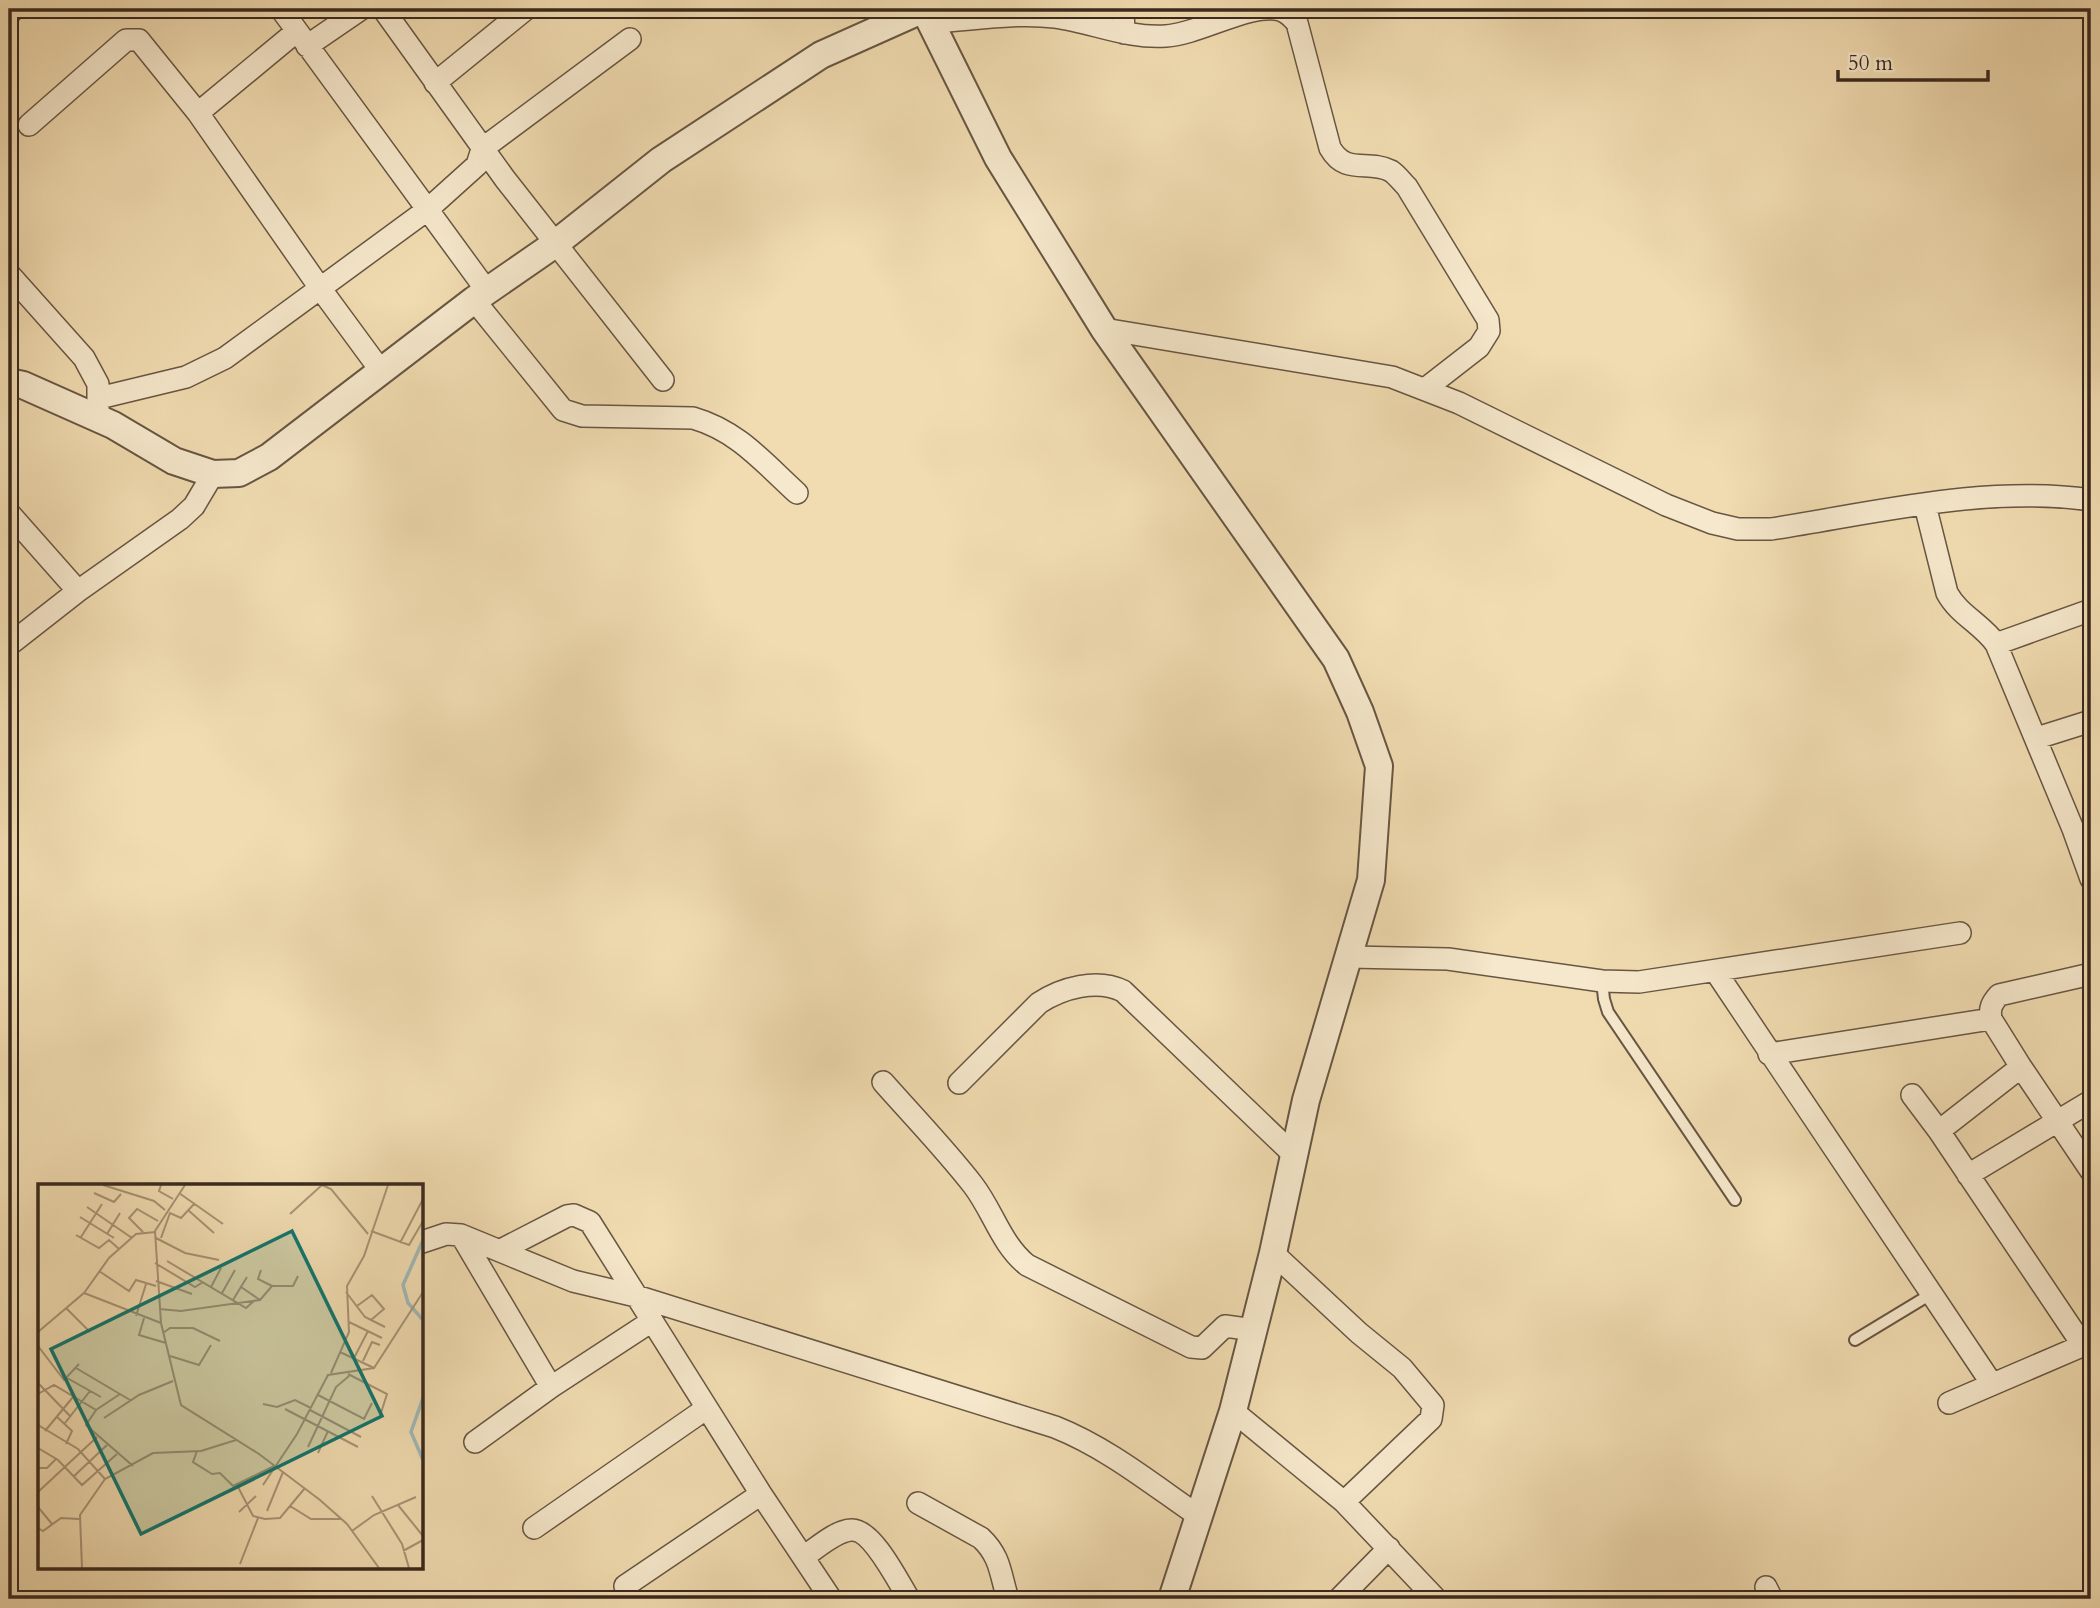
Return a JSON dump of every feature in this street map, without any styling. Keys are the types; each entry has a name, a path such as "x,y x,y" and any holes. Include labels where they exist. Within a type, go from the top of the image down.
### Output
{"street":[{"path":"9,13 14,9"},
{"path":"281,9 427,210 480,295 563,410 582,416 693,418 708,422 735,437 797,493"},
{"path":"198,113 302,39 361,9"},
{"path":"383,9 482,149 663,380"},
{"path":"435,83 526,9"},
{"path":"1123,9 1124,33"},
{"path":"9,382 98,408 174,461 213,474 239,473 269,457 480,295 555,244 660,160 821,55 927,13 1072,20 1151,37 1182,34 1256,9 1277,9 1284,11 1297,23 1330,148 1335,157 1352,165 1389,170 1398,177 1407,187 1488,320 1489,331 1479,347 1425,388"},
{"path":"927,13 998,158 1104,329 1336,659 1360,712 1379,766 1371,880 1306,1100 1273,1253 1233,1411 1171,1599"},
{"path":"29,125 127,40 134,39 144,44 198,113 381,371"},
{"path":"98,408 204,370 225,358 427,210 477,165 482,149 630,39"},
{"path":"9,274 84,358 98,384 98,408"},
{"path":"1104,329 1381,375 1425,388 1666,505 1712,523 1738,528 1771,529 1925,505 2010,497 2091,500"},
{"path":"9,645 180,519 194,506 213,474"},
{"path":"1925,505 1947,593 1953,604 1989,634 1996,644 2037,738 2082,826 2091,879"},
{"path":"9,513 78,592"},
{"path":"1996,644 2091,610"},
{"path":"2037,738 2091,721"},
{"path":"1350,957 1448,959 1602,981 1639,982 1961,933"},
{"path":"1716,972 1992,1384"},
{"path":"2091,974 1999,995 1989,1011 1991,1019 2021,1067 2091,1171"},
{"path":"959,1083 1039,1003 1057,992 1100,984 1111,985 1123,991 1294,1155"},
{"path":"1769,1054 1991,1019"},
{"path":"1939,1131 2021,1067"},
{"path":"883,1082 972,1184 1005,1241 1027,1265 1191,1347 1202,1348 1225,1326 1254,1330"},
{"path":"1912,1095 2087,1343 1949,1403"},
{"path":"1968,1175 2091,1101"},
{"path":"501,1250 567,1216 574,1215 590,1223 761,1494 831,1599"},
{"path":"424,1241 446,1234 461,1235 573,1281 636,1296 1055,1427 1100,1449 1200,1517"},
{"path":"461,1235 551,1387"},
{"path":"1273,1253 1359,1333 1402,1368 1433,1405 1434,1413 1431,1419 1344,1502"},
{"path":"475,1441 652,1321"},
{"path":"534,1528 707,1408"},
{"path":"1233,1411 1344,1502 1436,1599"},
{"path":"625,1586 761,1494"},
{"path":"918,1503 981,1538 989,1546 1000,1566 1008,1599"},
{"path":"803,1557 837,1535 851,1530 862,1533 874,1543 909,1599"},
{"path":"1339,1599 1389,1548"}],"lane":[{"path":"1602,981 1608,1012 1735,1200"},
{"path":"1855,1340 1931,1294"}]}
